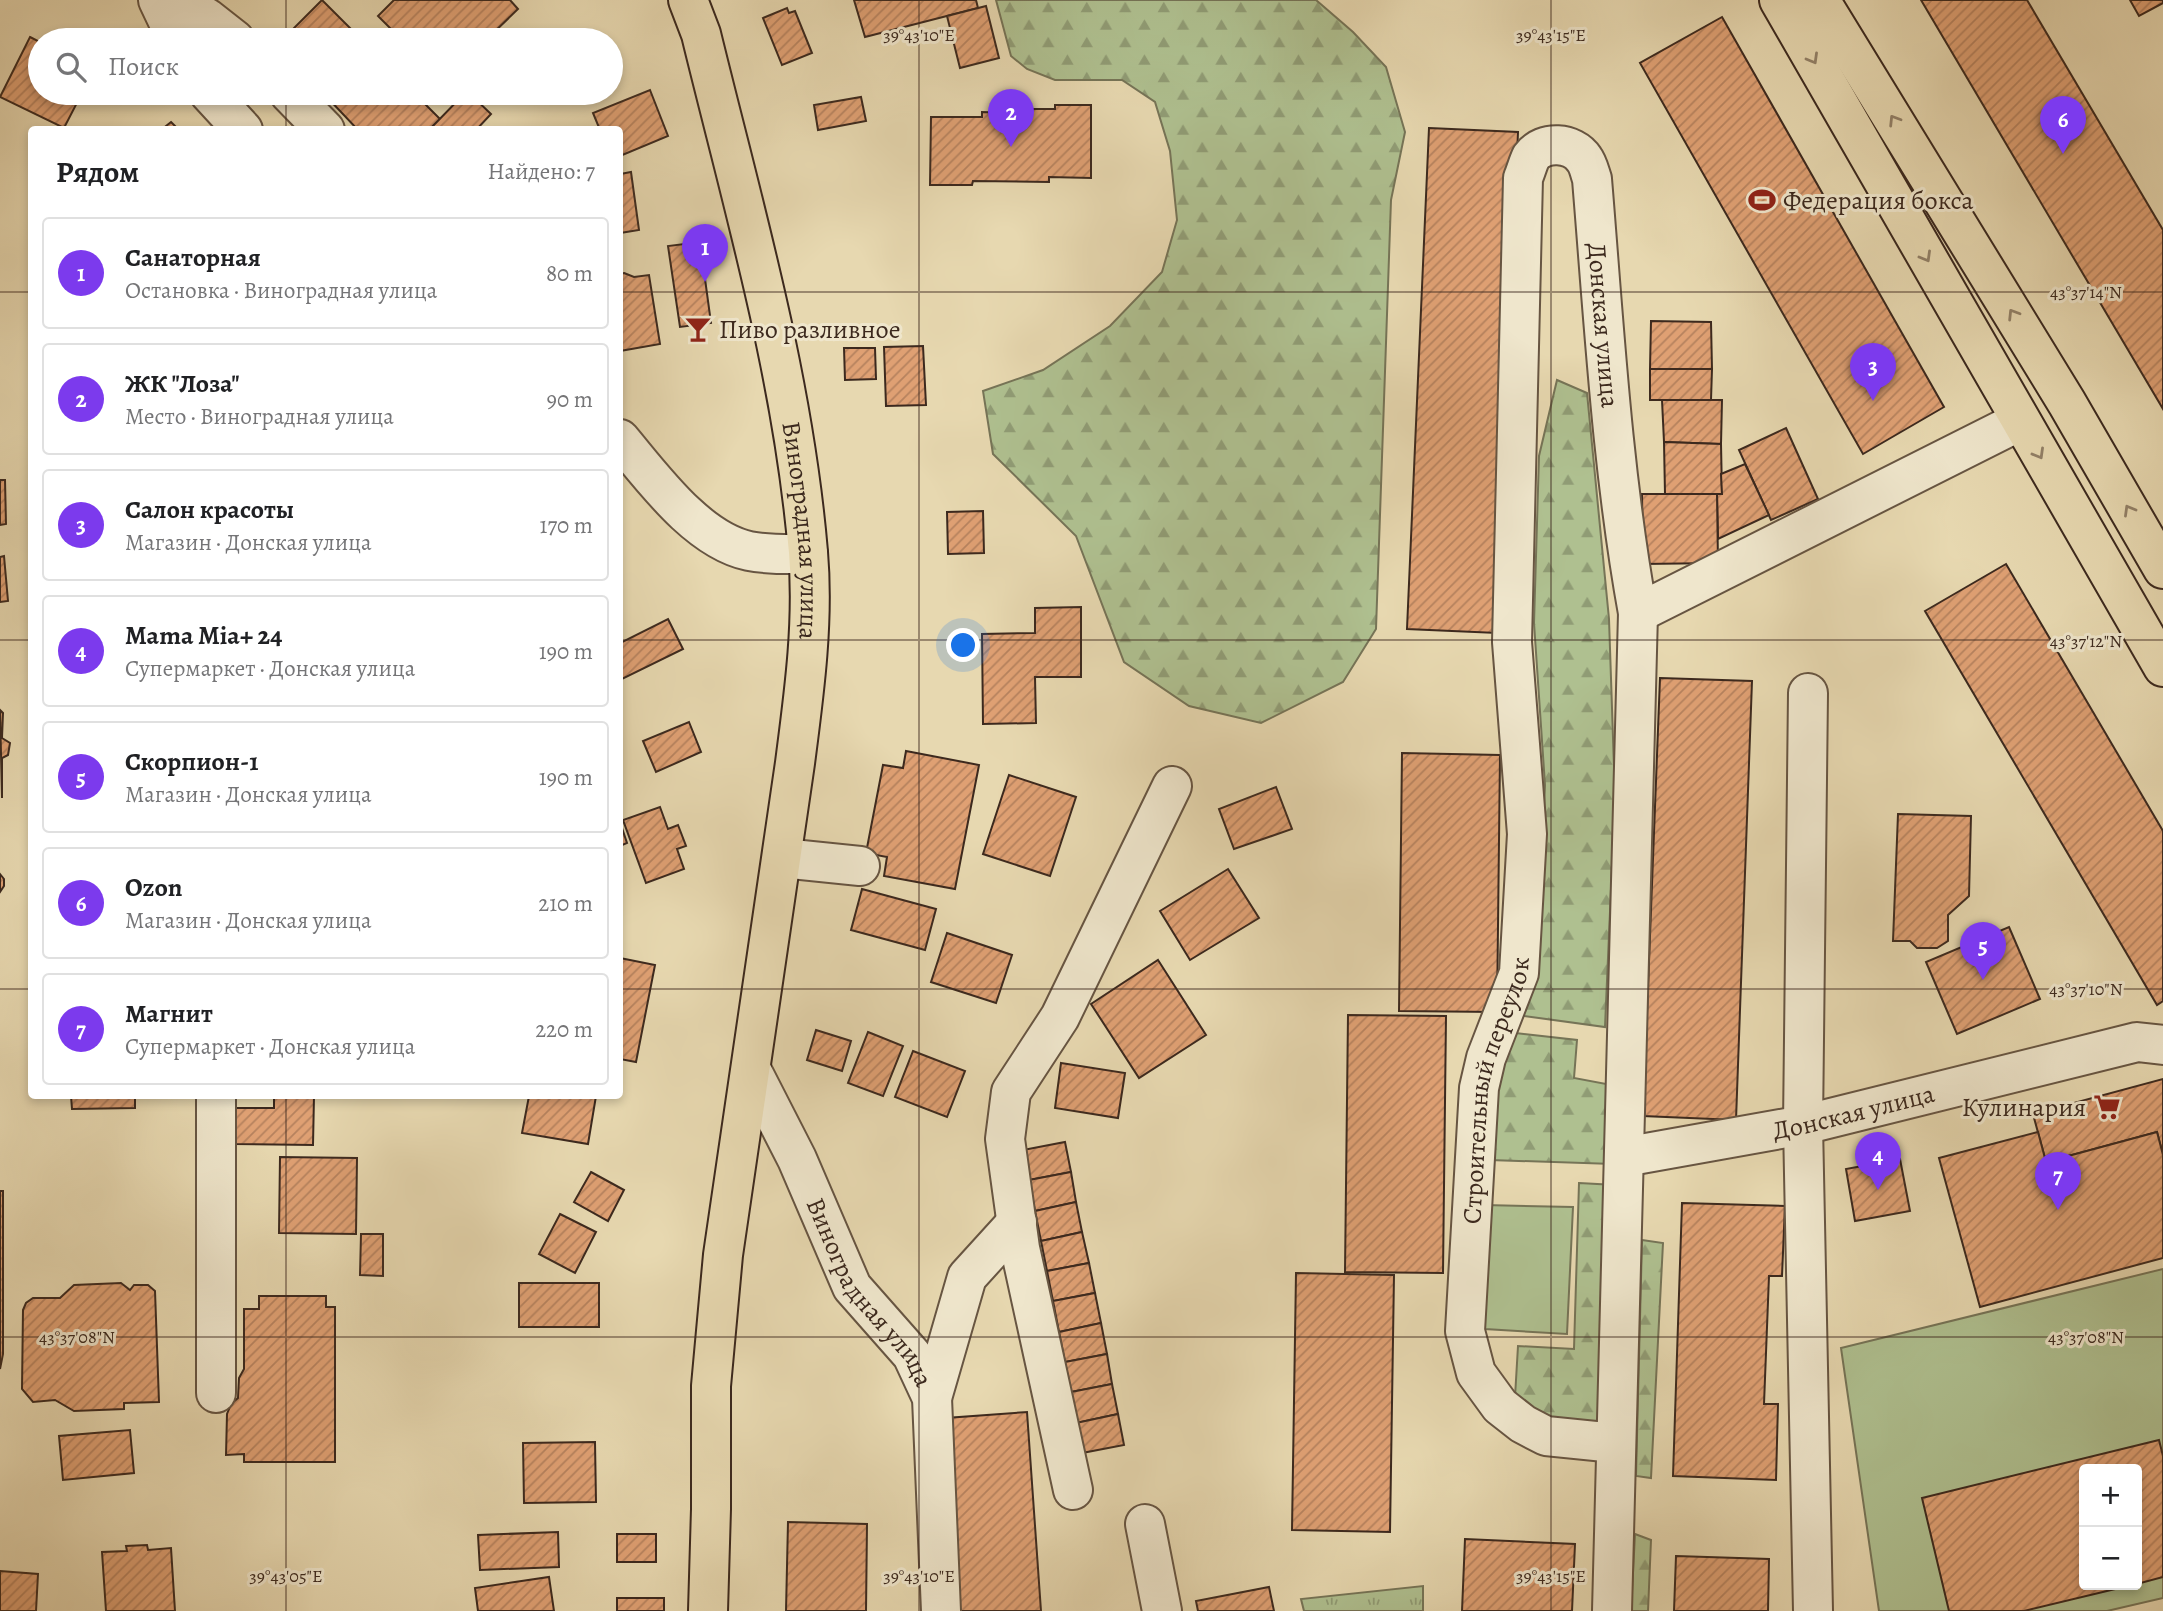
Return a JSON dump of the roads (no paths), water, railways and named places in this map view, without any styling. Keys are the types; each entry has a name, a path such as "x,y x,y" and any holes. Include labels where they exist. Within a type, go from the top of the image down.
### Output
{"main road":[{"name":"Виноградная улица","path":"688,0 701,34 761,267 796,450 808,554 809,607 805,681 782,858 723,1255 712,1386 712,1509 708,1611"},
{"path":"1779,0 2163,667"},
{"path":"1821,0 2067,403 2163,569"}],"street":[{"path":"158,0 171,28"},
{"path":"177,0 220,28"},
{"path":"220,105 239,126"},
{"path":"301,105 321,126"},
{"name":"Донская улица","path":"1512,642 1523,178 1532,156 1542,147 1556,144 1569,148 1584,158 1592,179 1612,420 1630,573 1638,613"},
{"path":"1612,1611 1638,613 2020,421"},
{"path":"623,442 680,509 723,540 746,550 774,555 808,554"},
{"name":"Строительный переулок","path":"1512,642 1527,834 1519,973 1486,1058 1479,1088 1465,1331 1476,1373 1500,1406 1523,1424 1546,1436 1615,1443"},
{"path":"1808,693 1803,1125 1813,1611"},
{"path":"1073,1490 1017,1222 1005,1139 1011,1092 1060,1017 1172,786"},
{"path":"782,858 860,866"},
{"name":"Донская улица","path":"1624,1157 1803,1125 2137,1042 2163,1045"},
{"name":"Виноградная улица","path":"752,1071 797,1159 852,1287 912,1355 932,1398 942,1611"},
{"path":"216,1099 216,1393"},
{"path":"932,1398 967,1277 1017,1222"},
{"path":"1145,1524 1162,1611"}],"place":[{"name":"ЖК \"Лоза\"","path":"1011,147"},
{"name":"Ozon","path":"2063,154"},
{"name":"Федерация бокса","path":"1762,200"},
{"name":"Санаторная","path":"705,282"},
{"name":"Пиво разливное","path":"698,329"},
{"name":"Салон красоты","path":"1873,401"},
{"name":"Скорпион-1","path":"1983,980"},
{"name":"Кулинария","path":"2107,1107"},
{"name":"Mama Mia+ 24","path":"1878,1190"},
{"name":"Магнит","path":"2058,1210"}]}
